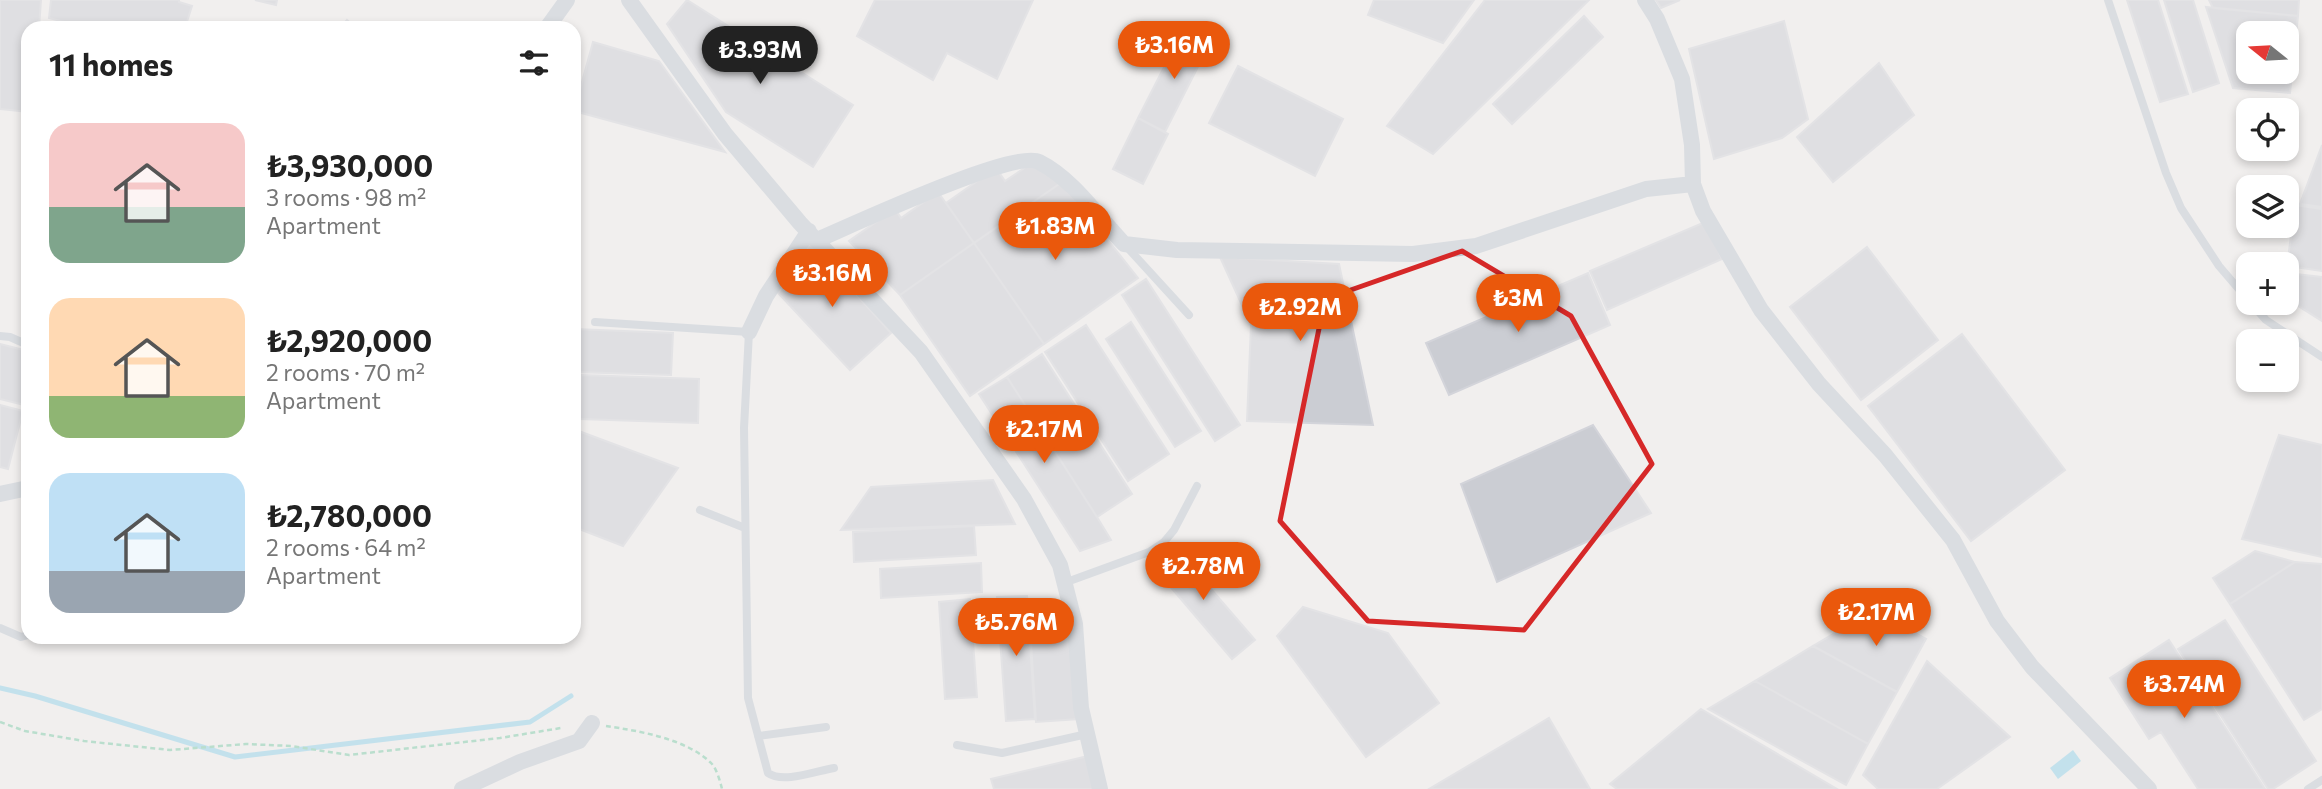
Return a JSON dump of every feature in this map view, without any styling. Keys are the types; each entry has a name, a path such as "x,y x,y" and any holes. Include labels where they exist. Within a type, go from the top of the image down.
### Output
{"street":[{"path":"552,21 567,0"},
{"path":"629,0 725,134 921,352 1024,499 1060,565 1074,625 1081,708 1100,789"},
{"path":"1645,0 1657,19 1682,79 1692,145 1693,184 1703,211 1721,246 1761,310 1819,384 1885,456 1954,540 1997,621 2032,667 2149,789"},
{"path":"749,332 766,296 813,235 1004,164 1025,160 1037,160 1064,180 1124,244 1177,250 1413,254 1476,246 1646,189 1693,184"},
{"path":"0,494 21,490"},
{"path":"462,789 520,762 579,741 592,723"}],"lane":[{"path":"2108,0 2166,173 2181,208 2219,266 2236,286"},
{"path":"1124,244 1189,315"},
{"path":"2262,315 2322,356"},
{"path":"595,322 749,332 744,428 748,698 768,773 774,778 834,768"},
{"path":"0,336 21,343"},
{"path":"1064,583 1149,552 1164,542 1174,530 1197,486"},
{"path":"701,510 746,528"},
{"path":"0,628 21,637"},
{"path":"758,736 826,727"},
{"path":"957,745 1002,753 1087,734"},
{"path":"2308,789 2322,780"}],"path":[{"path":"0,722 25,731 48,735 170,750 246,744 291,746 349,755 566,728"},
{"path":"592,723 636,730 692,748 714,766 722,789"}],"highlighted area":[{"path":"1462,251 1571,316 1652,464 1524,630 1368,621 1280,521 1325,299"}],"water":[{"path":"2073,750 2081,761 2058,779 2050,768"}],"building":[{"path":"0,0 41,0 40,21 21,21 21,111 0,109"},
{"path":"51,0 179,0 192,6 187,21 60,21 49,18"},
{"path":"255,0 277,0 276,5"},
{"path":"687,0 853,105 813,167 726,112 667,24"},
{"path":"875,0 1033,0 997,79 947,53 933,80 857,36"},
{"path":"1374,0 1474,0 1443,43 1368,15"},
{"path":"1485,0 1589,0 1433,154 1387,126"},
{"path":"1656,0 1680,0 1661,8"},
{"path":"2127,0 2158,0 2188,94 2160,102"},
{"path":"2164,0 2193,0 2219,83 2193,92"},
{"path":"2209,0 2299,0 2298,16 2213,8"},
{"path":"2206,7 2298,16 2297,21 2236,21 2236,84 2291,84 2290,93 2233,88"},
{"path":"1584,16 1603,37 1512,124 1493,104"},
{"path":"1784,21 1808,119 1782,138 1714,159 1689,49"},
{"path":"1183,30 1210,43 1165,132 1138,118"},
{"path":"593,42 659,61 725,152 581,113 581,86"},
{"path":"1879,63 1914,115 1833,182 1797,137"},
{"path":"1238,66 1343,119 1315,176 1209,123"},
{"path":"1138,118 1168,134 1143,184 1113,169"},
{"path":"2322,145 2322,207 2300,204"},
{"path":"1032,163 1062,182 974,243 946,203 996,168 1005,181"},
{"path":"1062,182 1138,278 1044,344 974,243"},
{"path":"938,192 974,243 900,295 849,241 895,209 901,218"},
{"path":"2299,206 2322,209 2322,271 2299,268 2299,252 2289,252 2291,238 2299,238"},
{"path":"1705,222 1722,259 1607,310 1590,271"},
{"path":"810,243 891,333 850,370 778,293"},
{"path":"974,243 1044,344 970,396 900,295"},
{"path":"1867,247 1938,340 1861,400 1790,307"},
{"path":"1220,257 1339,264 1373,425 1247,421 1251,325"},
{"path":"1588,273 1610,325 1449,395 1426,343"},
{"path":"2299,274 2322,277 2322,321 2299,307"},
{"path":"1146,279 1240,425 1215,441 1122,295"},
{"path":"1131,322 1201,431 1175,447 1106,339"},
{"path":"1086,325 1169,454 1128,481 1045,352"},
{"path":"581,329 673,333 671,375 581,372"},
{"path":"1962,334 2065,470 1971,541 1868,406"},
{"path":"0,344 21,349 21,404 0,399"},
{"path":"1042,354 1132,494 1097,517 1007,377"},
{"path":"581,375 699,379 698,423 581,419"},
{"path":"1007,377 1111,540 1080,551 979,394"},
{"path":"0,405 21,410 21,419 8,469 0,467"},
{"path":"1593,425 1651,513 1497,582 1461,484"},
{"path":"581,432 678,468 623,546 581,530"},
{"path":"2279,435 2322,445 2322,557 2242,539"},
{"path":"993,480 1015,524 841,530 871,487"},
{"path":"974,526 976,555 854,562 853,532"},
{"path":"1173,545 1255,640 1232,659 1151,564"},
{"path":"2255,551 2295,562 2230,604 2213,578"},
{"path":"2295,562 2322,564 2322,709 2304,720 2230,604"},
{"path":"981,563 982,592 881,598 880,569"},
{"path":"1027,596 1035,719 1006,721 997,597"},
{"path":"970,599 977,697 945,699 939,602"},
{"path":"1303,607 1388,633 1439,703 1366,757 1277,636"},
{"path":"1874,610 1926,639 1897,692 1813,646"},
{"path":"2225,620 2316,761 2273,789 2268,789 2178,649"},
{"path":"1073,624 1079,719 1036,722 1030,627"},
{"path":"2169,640 2265,789 2198,789 2161,732 2149,739 2110,678"},
{"path":"1813,646 1897,692 1868,744 1755,681"},
{"path":"1927,661 2010,737 1937,789 1878,789 1863,775"},
{"path":"1755,681 1868,744 1846,785 1708,709"},
{"path":"1701,709 1837,789 1617,789 1610,784"},
{"path":"1549,718 1590,789 1429,789"},
{"path":"1088,756 1095,789 994,789 991,779"}],"waterway":[{"path":"0,688 35,696 235,757 530,722 571,696"}]}
